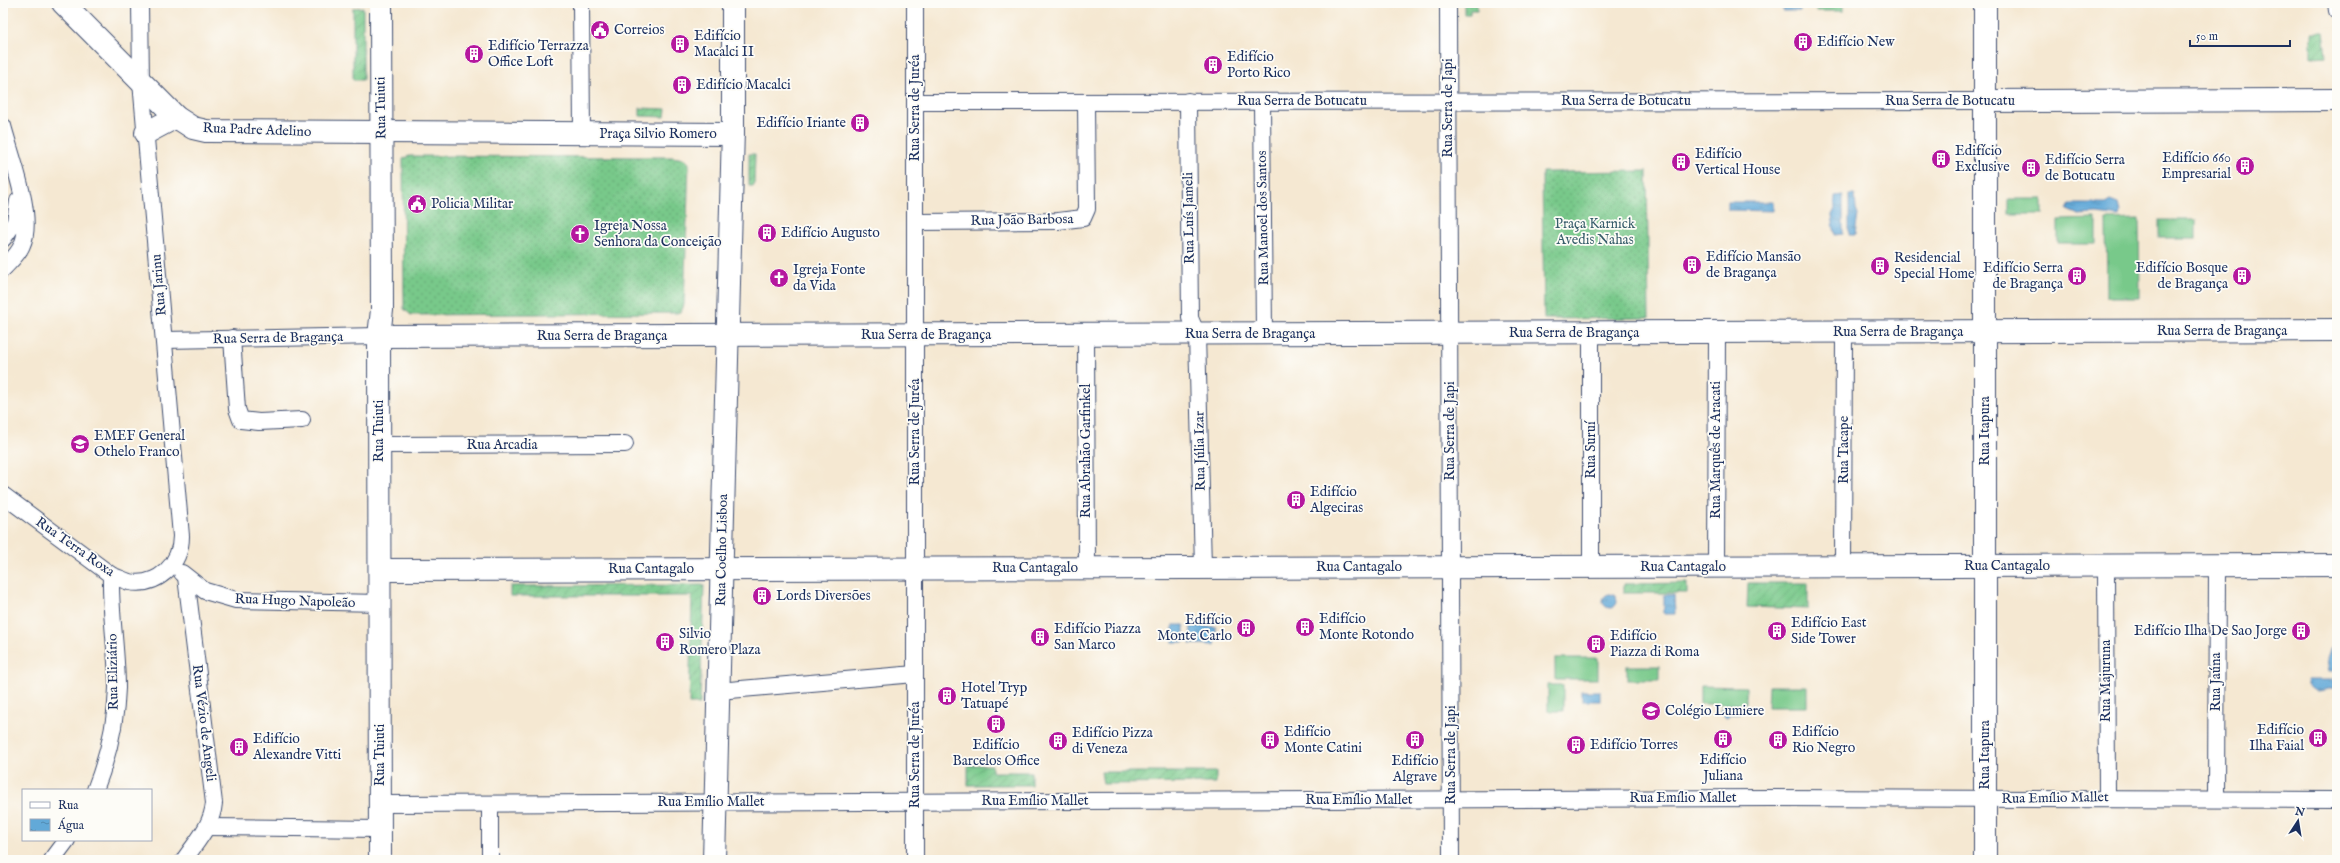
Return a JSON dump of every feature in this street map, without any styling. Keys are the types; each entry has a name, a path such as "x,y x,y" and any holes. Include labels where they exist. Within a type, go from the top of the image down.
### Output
{"street":[{"name":"Rua Padre Adelino","path":"63,3 176,117 193,128 206,130 382,132"},
{"name":"Rua Jarinu","path":"140,3 141,82 180,536 179,550 173,566"},
{"name":"Rua Tuiuti","path":"380,3 382,132 382,310 379,336 380,860"},
{"path":"581,3 582,134"},
{"path":"732,134 733,3"},
{"name":"Rua Serra de Juréa","path":"915,3 915,860"},
{"name":"Rua Serra de Japi","path":"1448,3 1451,860"},
{"name":"Rua Itapura","path":"1985,3 1985,860"},
{"path":"2336,3 2337,11"},
{"name":"Rua Serra de Botucatu","path":"915,102 2337,100"},
{"name":"Rua Luís Jameli","path":"1188,101 1190,318 1197,334"},
{"name":"Rua João Barbosa","path":"915,222 1058,221 1083,218 1087,209 1086,102"},
{"name":"Rua Manoel dos Santos","path":"1262,102 1264,334"},
{"path":"146,134 176,117"},
{"path":"3,126 26,218 25,236 18,253 3,269"},
{"name":"Praça Silvio Romero","path":"382,132 732,134 727,336"},
{"path":"3,239 15,222 18,183"},
{"name":"Rua Serra de Bragança","path":"164,340 379,336 915,336 2337,330"},
{"name":"Rua Suruí","path":"1591,333 1591,566"},
{"name":"Rua Marquês de Aracati","path":"1716,567 1717,333"},
{"name":"Rua Tacape","path":"1843,566 1844,333"},
{"name":"Rua Júlia Izar","path":"1197,334 1203,567"},
{"name":"Rua Abrahão Garfinkel","path":"1086,335 1087,568"},
{"name":"Rua Coelho Lisboa","path":"714,860 727,336"},
{"path":"232,338 237,409 241,420 259,422 302,420"},
{"name":"Rua Arcadia","path":"380,445 626,444"},
{"name":"Rua Terra Roxa","path":"3,495 111,575 129,582 140,582 160,576 173,566"},
{"name":"Rua Majuruna","path":"2106,565 2107,797"},
{"name":"Rua Jaúna","path":"2216,799 2217,565"},
{"name":"Rua Cantagalo","path":"380,570 1450,566 1716,567 2337,565"},
{"name":"Rua Hugo Napoleão","path":"173,566 186,577 212,594 236,600 380,603"},
{"name":"Rua Eliziário","path":"95,789 110,745 115,715 117,687 111,604 111,575"},
{"name":"Rua Vézio de Angeli","path":"184,860 207,827 212,815 214,803 186,577"},
{"path":"718,691 914,674"},
{"name":"Rua Emílio Mallet","path":"381,804 1451,799 1985,799 2107,797 2337,800"},
{"path":"490,804 490,860"},
{"path":"207,827 380,829"},
{"path":"52,860 66,841"}],"green space":[{"path":"1464,3 1477,3 1477,10 1470,10 1470,14 1464,14"},
{"path":"1816,3 1843,3 1843,11 1816,11"},
{"path":"363,7 363,80 353,80 353,8"},
{"path":"2312,32 2323,32 2326,56 2312,57"},
{"path":"640,108 666,109 665,117 640,116"},
{"path":"749,154 755,154 754,186 749,186"},
{"path":"409,156 672,157 685,159 689,163 684,305 681,312 411,315 404,309 403,159"},
{"name":"Praça Karnick Avedis Nahas","path":"1647,171 1649,318 1544,319 1542,172"},
{"path":"2009,199 2043,199 2043,214 2009,214"},
{"path":"2096,219 2096,244 2058,244 2058,220"},
{"path":"2139,219 2140,297 2107,297 2106,220"},
{"path":"2159,220 2196,220 2196,238 2159,238"},
{"path":"1687,583 1687,593 1624,593 1624,584"},
{"path":"1748,583 1808,583 1808,609 1747,607"},
{"path":"704,585 700,704 689,704 692,596 510,596 510,586"},
{"path":"1555,658 1598,658 1598,679 1555,679"},
{"path":"1627,666 1659,666 1659,680 1627,680"},
{"path":"1548,685 1563,685 1563,711 1548,711"},
{"path":"1700,686 1746,687 1746,704 1700,704"},
{"path":"1769,686 1807,686 1807,707 1768,707"},
{"path":"968,765 992,765 992,772 1031,772 1031,785 968,785"},
{"path":"1101,772 1216,772 1216,783 1103,784"}],"water":[{"path":"1782,3 1800,3 1800,11 1783,11"},
{"path":"1843,195 1843,234 1835,235 1832,215 1835,209 1835,196"},
{"path":"1849,195 1855,195 1856,210 1858,215 1855,235 1849,235"},
{"path":"2110,201 2118,204 2120,212 2119,217 2098,214 2079,215 2067,210 2070,204 2105,204"},
{"path":"1728,202 1773,202 1773,211 1728,210"},
{"path":"1607,594 1613,594 1617,598 1617,604 1613,608 1607,608 1603,604 1603,598"},
{"path":"1664,595 1674,595 1675,614 1664,614"},
{"path":"1173,625 1184,625 1184,642 1173,642"},
{"path":"1191,626 1216,627 1215,645 1190,644"},
{"path":"2337,646 2336,671 2329,671 2327,659 2331,647"},
{"path":"2307,680 2336,680 2336,688 2318,691 2311,689"},
{"path":"1582,691 1600,691 1600,701 1582,701"},
{"path":"1736,705 1736,707 1741,707 1740,714 1731,714 1726,718 1719,711 1725,706"}],"place":[{"name":"Correios","path":"600,30"},
{"name":"Edifício New","path":"1803,42"},
{"name":"Edifício Macalci II","path":"680,44"},
{"name":"Edifício Terrazza Office Loft","path":"474,54"},
{"name":"Edifício Porto Rico","path":"1213,65"},
{"name":"Edifício Macalci","path":"682,85"},
{"name":"Edifício Iriante","path":"860,123"},
{"name":"Edifício Exclusive","path":"1941,159"},
{"name":"Edifício Vertical House","path":"1681,162"},
{"name":"Edifício 660 Empresarial","path":"2245,166"},
{"name":"Edifício Serra de Botucatu","path":"2031,168"},
{"name":"Policia Militar","path":"417,204"},
{"name":"Edifício Augusto","path":"767,233"},
{"name":"Igreja Nossa Senhora da Conceição","path":"580,234"},
{"name":"Edifício Mansão de Bragança","path":"1692,265"},
{"name":"Residencial Special Home","path":"1880,266"},
{"name":"Edifício Serra de Bragança","path":"2077,276"},
{"name":"Edifício Bosque de Bragança","path":"2242,276"},
{"name":"Igreja Fonte da Vida","path":"779,278"},
{"name":"EMEF General Othelo Franco","path":"80,444"},
{"name":"Edifício Algeciras","path":"1296,500"},
{"name":"Lords Diversões","path":"762,596"},
{"name":"Edifício Monte Rotondo","path":"1305,627"},
{"name":"Edifício Monte Carlo","path":"1246,628"},
{"name":"Edifício East Side Tower","path":"1777,631"},
{"name":"Edifício Ilha De Sao Jorge","path":"2301,631"},
{"name":"Edifício Piazza San Marco","path":"1040,637"},
{"name":"Silvio Romero Plaza","path":"665,642"},
{"name":"Edifício Piazza di Roma","path":"1596,644"},
{"name":"Hotel Tryp Tatuapé","path":"947,696"},
{"name":"Colégio Lumiere","path":"1651,711"},
{"name":"Edifício Barcelos Office","path":"996,724"},
{"name":"Edifício Ilha Faial","path":"2318,738"},
{"name":"Edifício Juliana","path":"1723,739"},
{"name":"Edifício Monte Catini","path":"1270,740"},
{"name":"Edifício Algrave","path":"1415,740"},
{"name":"Edifício Rio Negro","path":"1778,740"},
{"name":"Edifício Pizza di Veneza","path":"1058,741"},
{"name":"Edifício Torres","path":"1576,745"},
{"name":"Edifício Alexandre Vitti","path":"239,747"}]}
